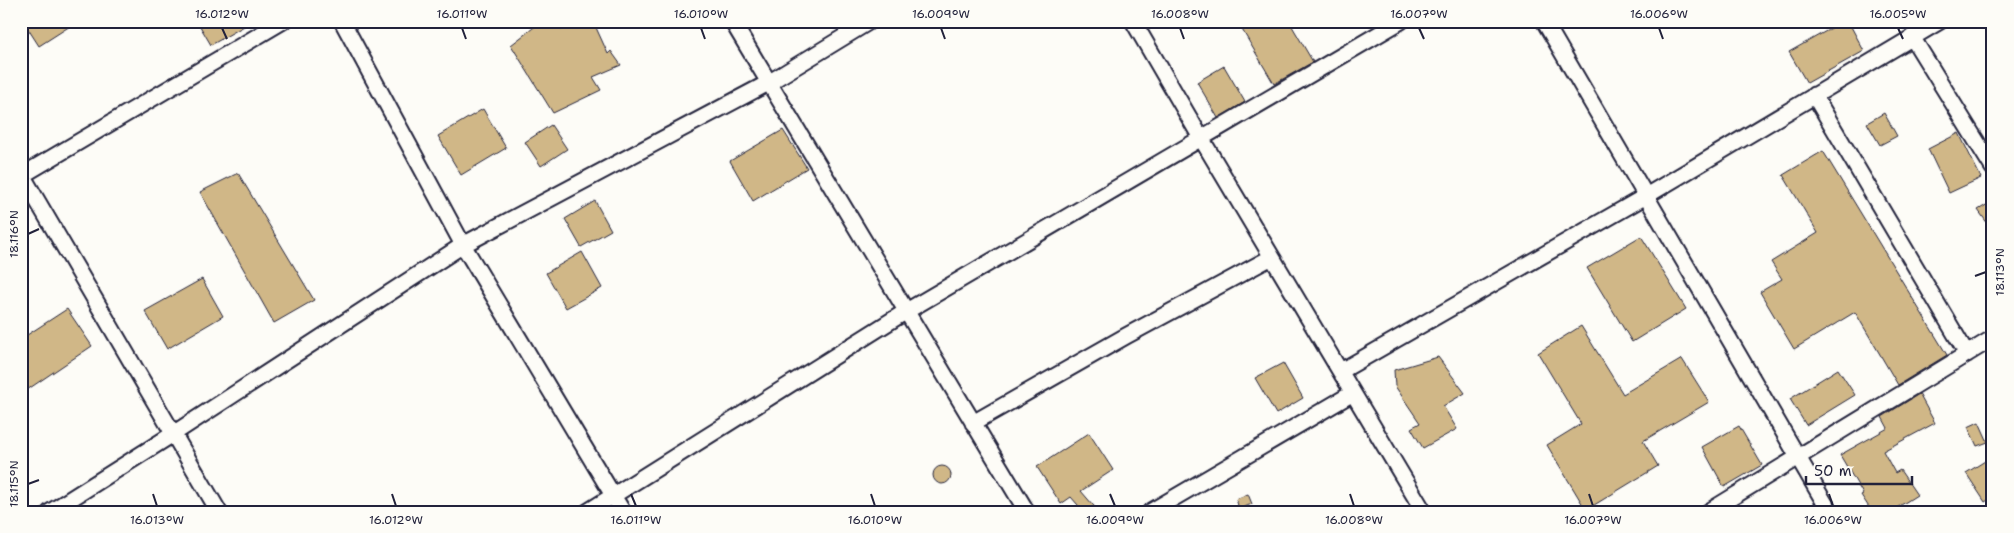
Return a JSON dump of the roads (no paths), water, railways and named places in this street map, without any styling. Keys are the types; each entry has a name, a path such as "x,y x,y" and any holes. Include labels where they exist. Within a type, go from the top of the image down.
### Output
{"street":[{"path":"219,512 22,174 283,21"},
{"path":"342,21 463,245 623,512"},
{"path":"732,21 905,312 1027,512"},
{"path":"50,512 463,245 770,82 870,21"},
{"path":"1133,21 1424,512"},
{"path":"587,512 905,312 1401,21"},
{"path":"1544,21 1830,512"},
{"path":"1341,371 1646,196 1814,94 1912,38 1931,23"},
{"path":"1912,38 1993,168"},
{"path":"1814,94 1967,354"},
{"path":"973,423 1126,336 1272,257"},
{"path":"1708,512 1993,338"},
{"path":"1150,512 1353,393"}]}
